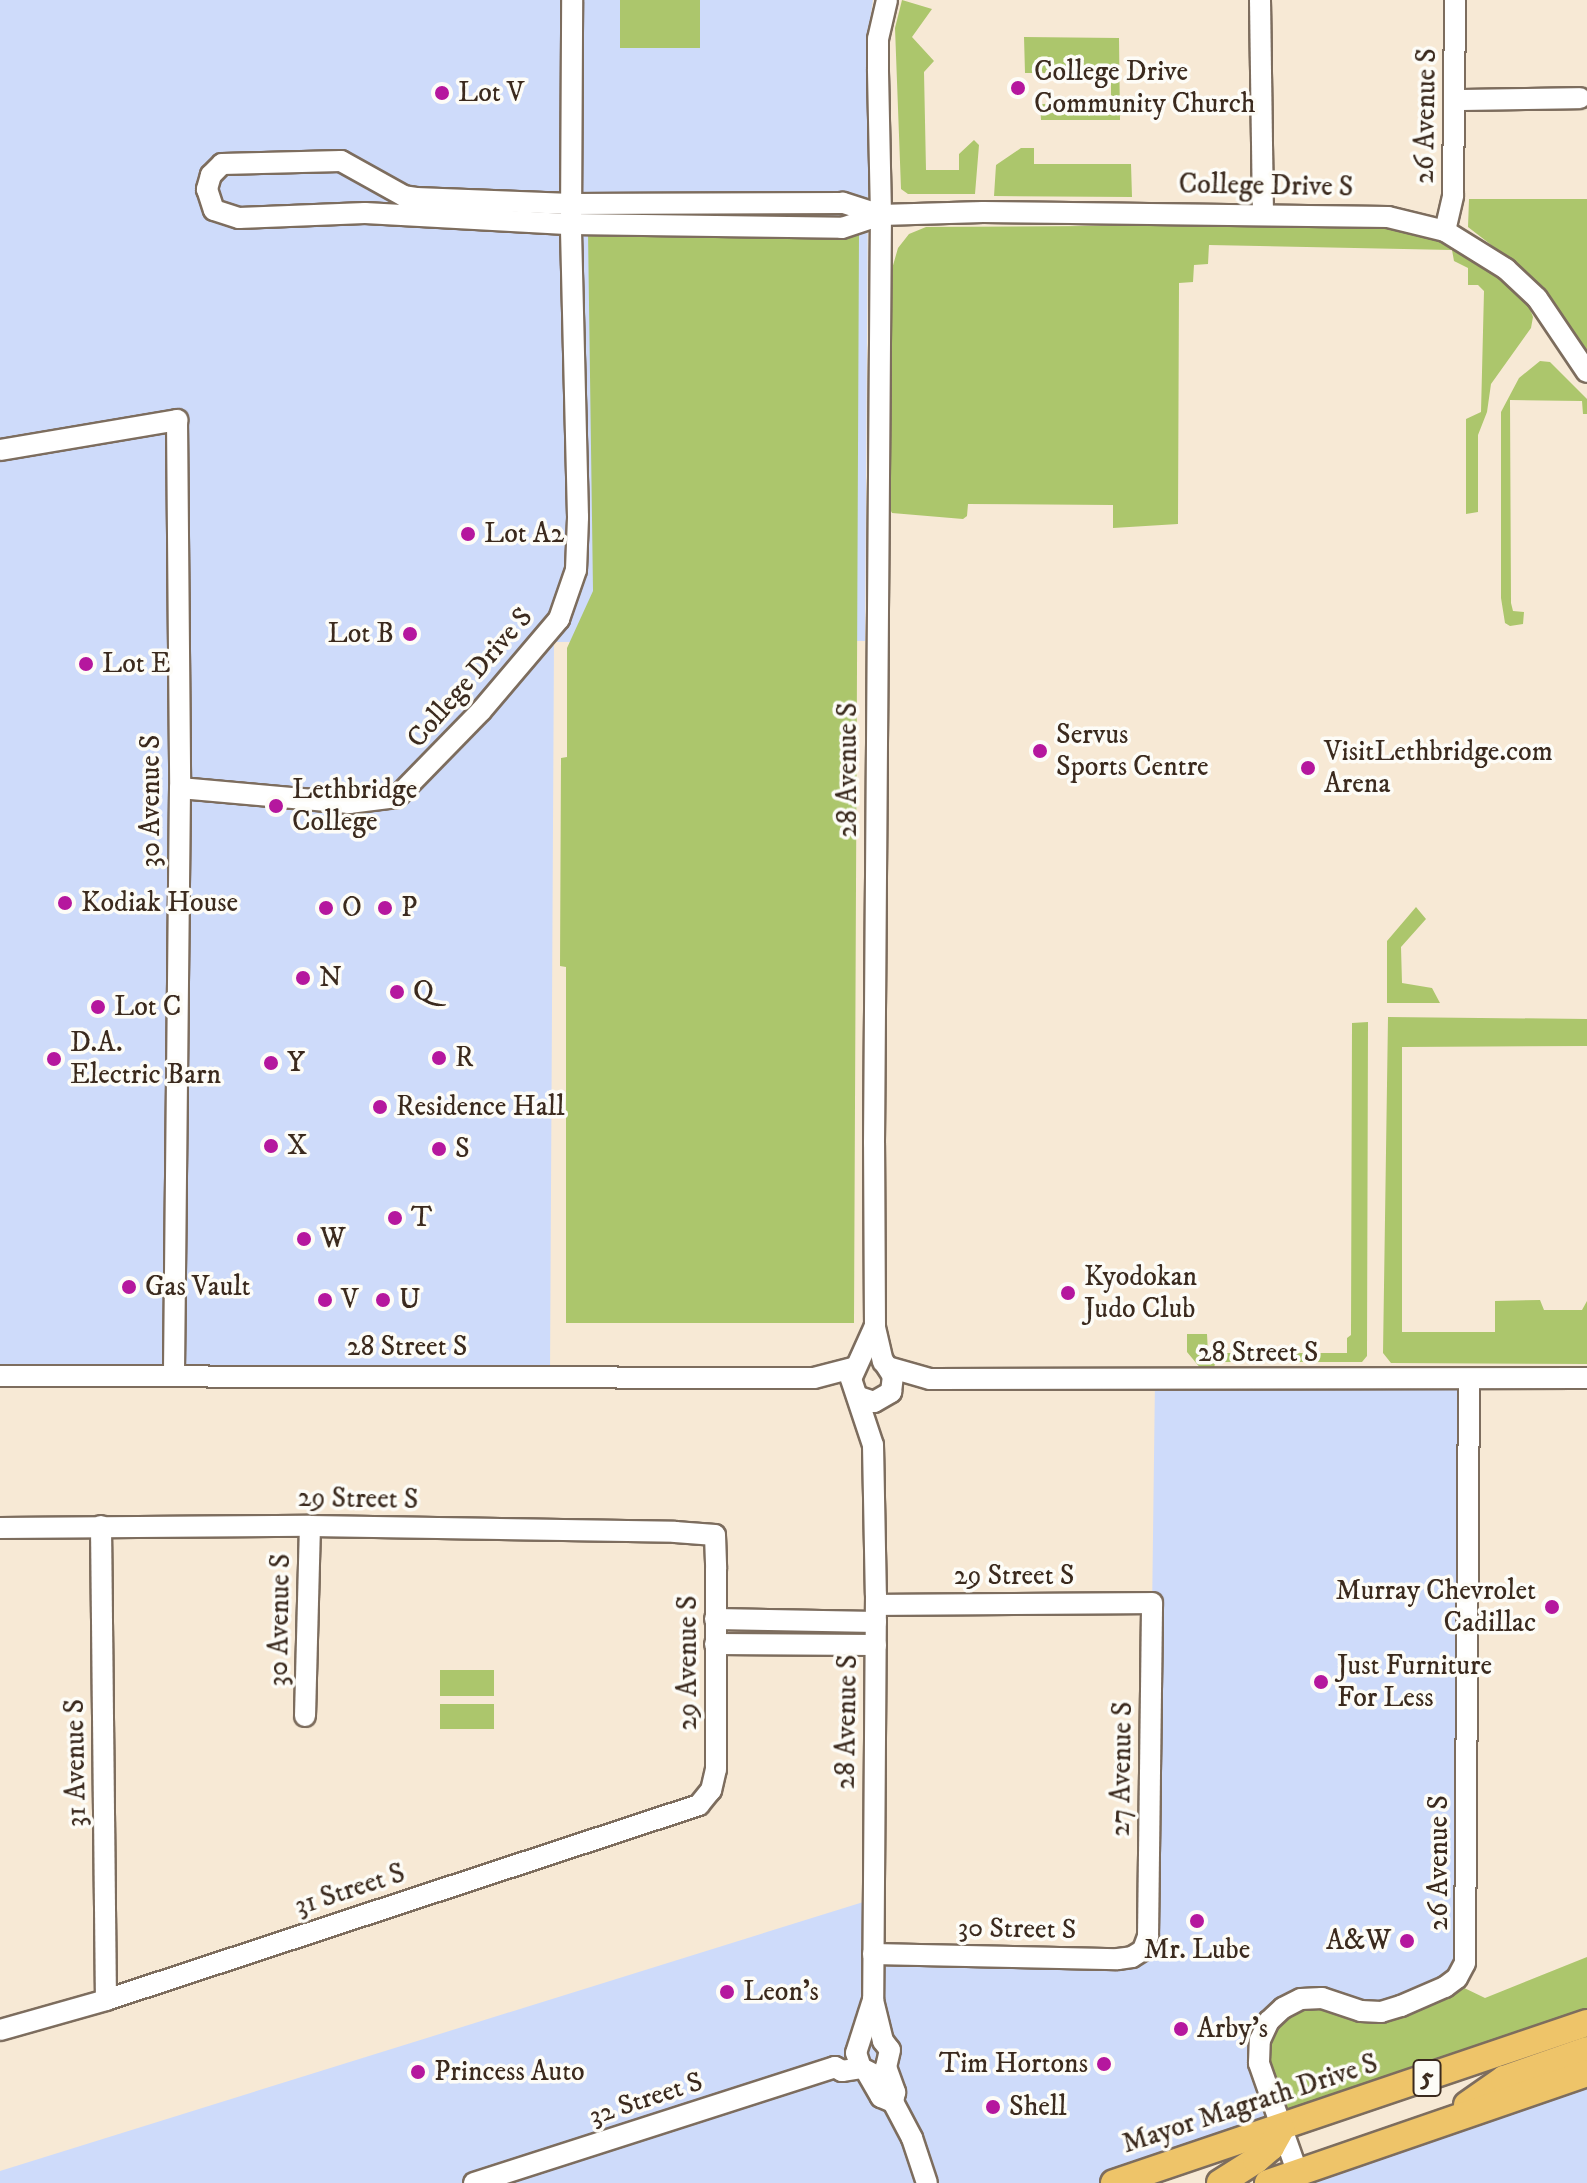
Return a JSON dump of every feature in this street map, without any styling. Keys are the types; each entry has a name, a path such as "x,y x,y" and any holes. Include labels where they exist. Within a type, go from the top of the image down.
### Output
{"main road":[{"name":"Mayor Magrath Drive S","path":"1114,2183 1281,2129 1582,2024"},
{"name":"5","path":"1268,2183 1438,2125 1586,2068"},
{"path":"1220,2183 1271,2147 1281,2129"},
{"path":"1126,2183 1154,2170"}],"street":[{"name":"College Drive S","path":"180,788 349,803 397,797 481,711 559,619 576,570 577,543 571,214 572,0"},
{"name":"28 Avenue S","path":"875,1326 881,215 878,39 887,0"},
{"path":"1260,0 1263,213"},
{"name":"26 Avenue S","path":"1445,231 1453,195 1455,0"},
{"path":"1456,100 1580,98"},
{"name":"College Drive S","path":"571,214 404,196 341,161 222,164 211,175 207,189 214,210 231,218 365,213 571,214 843,203 881,215 1263,213 1388,217 1445,231 1506,269 1537,298 1587,372"},
{"path":"365,213 372,178"},
{"name":"30 Avenue S","path":"0,450 177,420 180,788 174,1374"},
{"path":"873,1445 893,1376 886,1364 875,1326"},
{"path":"873,1445 851,1379 875,1326"},
{"path":"814,1378 874,1359 930,1379"},
{"name":"28 Street S","path":"0,1376 174,1374 814,1378"},
{"path":"814,1378 874,1402 930,1379"},
{"name":"28 Street S","path":"930,1379 1587,1378"},
{"name":"26 Avenue S","path":"1298,2174 1259,2063 1260,2040 1269,2021 1301,1999 1322,1998 1361,2011 1391,2009 1432,1996 1457,1978 1465,1963 1469,1380"},
{"name":"28 Avenue S","path":"866,2060 872,2038 883,2041 873,2000 876,1614 873,1445"},
{"name":"31 Avenue S","path":"101,1526 106,2000"},
{"name":"30 Avenue S","path":"305,1716 310,1526"},
{"name":"29 Street S","path":"0,1528 310,1526 715,1535"},
{"name":"29 Avenue S","path":"711,1790 716,1769 715,1535"},
{"name":"29 Street S","path":"715,1619 1152,1603"},
{"name":"27 Avenue S","path":"1148,1936 1152,1603"},
{"path":"715,1644 876,1645"},
{"name":"31 Street S","path":"0,2030 106,2000 699,1805 711,1790"},
{"name":"30 Street S","path":"873,1954 1118,1959 1132,1957 1143,1950 1148,1936"},
{"name":"28 Avenue S","path":"873,2000 866,2014 866,2060 895,2092 893,2102 912,2138 927,2183"},
{"name":"32 Street S","path":"474,2183 835,2067 842,2071 866,2060"}],"shaded area":[{"name":"Lethbridge College","path":"0,0 873,0 869,27 865,641 554,642 550,1376 0,1376"},
{"path":"1155,1380 1469,1380 1465,1963 1281,2129 1114,2183 0,2183 0,2171 873,1899 873,1953 1143,1950 1150,1769"},
{"path":"1587,2074 1587,2183 1269,2183"}],"green space":[{"path":"620,0 700,0 700,48 620,48"},
{"path":"902,0 932,9 912,37 934,61 924,72 926,170 959,170 959,154 974,140 979,145 975,194 908,194 901,189 895,28"},
{"path":"1024,37 1119,38 1120,120 1041,120 1040,104 1111,103 1111,73 1025,73"},
{"path":"1021,148 1034,148 1034,164 1131,164 1132,197 994,196 996,165"},
{"path":"1469,199 1587,199 1587,355 1530,275 1468,227"},
{"path":"1370,224 1433,233 1507,281 1527,301 1533,317 1531,328 1491,384 1487,412 1478,435 1478,512 1466,514 1466,419 1481,412 1484,291 1478,285 1468,285 1468,268 1454,261 1452,250 1209,245 1208,264 1194,265 1193,282 1179,283 1178,524 1113,528 1113,505 968,504 967,516 963,519 892,513 887,503 888,323 892,269 898,248 909,234 926,227"},
{"path":"588,232 859,234 854,1323 566,1323 566,967 560,966 561,758 567,757 567,648 593,591"},
{"path":"1540,361 1550,362 1587,399 1587,414 1583,414 1582,401 1510,400 1511,603 1513,611 1524,612 1523,624 1510,626 1505,623 1501,598 1501,412 1519,378"},
{"path":"1416,907 1426,919 1401,947 1402,983 1432,988 1440,1003 1387,1003 1387,941"},
{"path":"1388,1017 1587,1019 1587,1046 1402,1047 1402,1332 1495,1332 1495,1301 1540,1300 1544,1310 1582,1310 1587,1301 1587,1364 1391,1363 1383,1353"},
{"path":"1368,1022 1367,1356 1362,1362 1215,1362 1214,1370 1202,1370 1187,1352 1187,1334 1207,1334 1208,1353 1347,1353 1347,1338 1351,1335 1352,1023"},
{"path":"440,1670 494,1670 494,1696 440,1696"},
{"path":"440,1704 494,1704 494,1729 440,1729"},
{"path":"1587,1957 1587,2021 1281,2129 1260,2040 1301,1999 1361,2011 1456,1984 1485,1998"}],"place":[{"name":"College Drive Community Church","path":"1018,88"},
{"name":"Lot V","path":"442,93"},
{"name":"Lot A2","path":"468,534"},
{"name":"Lot B","path":"410,634"},
{"name":"Lot E","path":"86,664"},
{"name":"Servus Sports Centre","path":"1040,751"},
{"name":"VisitLethbridge.com Arena","path":"1308,768"},
{"name":"Lethbridge College","path":"276,806"},
{"name":"Kodiak House","path":"65,903"},
{"name":"O","path":"326,908"},
{"name":"P","path":"385,908"},
{"name":"N","path":"303,978"},
{"name":"Q","path":"397,992"},
{"name":"Lot C","path":"98,1007"},
{"name":"R","path":"439,1058"},
{"name":"D.A. Electric Barn","path":"54,1059"},
{"name":"Y","path":"271,1063"},
{"name":"Residence Hall","path":"380,1107"},
{"name":"X","path":"271,1146"},
{"name":"S","path":"439,1149"},
{"name":"T","path":"395,1218"},
{"name":"W","path":"304,1239"},
{"name":"Gas Vault","path":"129,1287"},
{"name":"Kyodokan Judo Club","path":"1068,1293"},
{"name":"V","path":"325,1300"},
{"name":"U","path":"383,1300"},
{"name":"Murray Chevrolet Cadillac","path":"1552,1607"},
{"name":"Just Furniture For Less","path":"1321,1682"},
{"name":"Mr. Lube","path":"1197,1921"},
{"name":"A&W","path":"1407,1941"},
{"name":"Leon's","path":"727,1992"},
{"name":"Arby's","path":"1181,2029"},
{"name":"Tim Hortons","path":"1104,2064"},
{"name":"Princess Auto","path":"418,2072"},
{"name":"Shell","path":"993,2107"}]}
